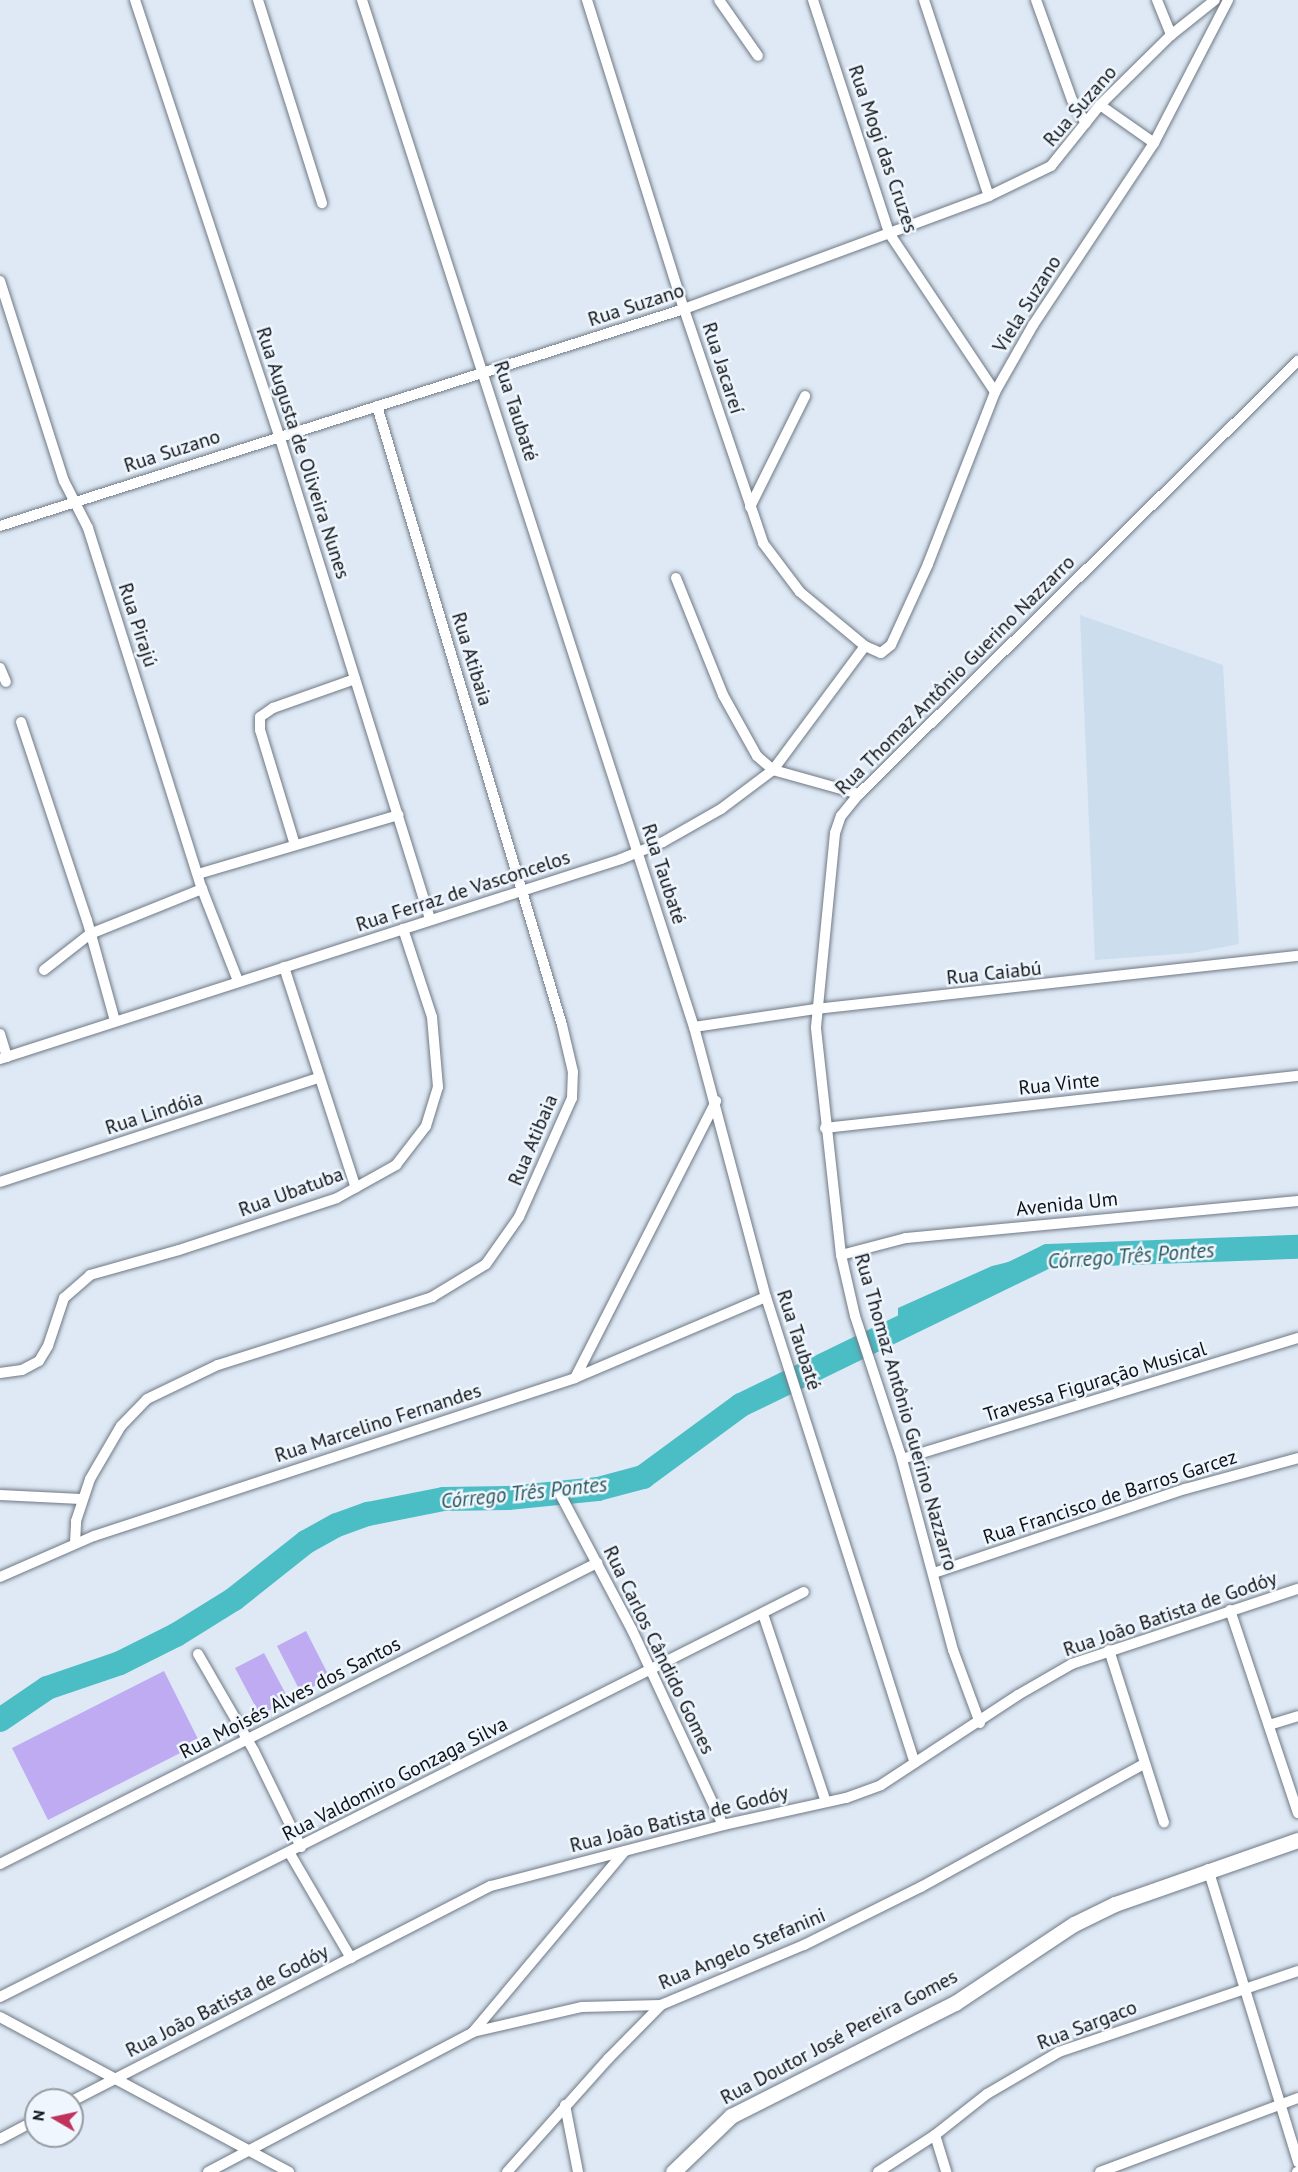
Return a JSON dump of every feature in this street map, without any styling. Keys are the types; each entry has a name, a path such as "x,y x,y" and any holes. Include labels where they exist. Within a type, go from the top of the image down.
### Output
{"main road":[{"name":"Rua Doutor José Pereira Gomes","path":"673,2172 711,2131 752,2104 955,2003 1074,1924 1115,1904 1208,1869 1298,1840"}],"street":[{"name":"Rua Augusta de Oliveira Nunes","path":"135,0 279,435 430,919"},
{"path":"258,0 322,202"},
{"name":"Rua Taubaté","path":"362,0 694,1028 716,1101 765,1297 915,1763"},
{"name":"Rua Jacareí","path":"587,0 684,309 764,543 800,592 865,646"},
{"path":"719,0 758,56"},
{"name":"Rua Mogi das Cruzes","path":"813,0 889,233 995,392"},
{"path":"924,0 988,196"},
{"path":"1036,0 1072,100 1086,123"},
{"path":"1156,0 1171,35"},
{"name":"Rua Suzano","path":"0,526 279,435 684,309 988,196 1051,166 1100,105 1171,35 1215,0"},
{"name":"Viela Suzano","path":"865,646 881,653 891,645 928,564 995,392 1033,325 1154,143 1228,0"},
{"path":"1100,105 1154,143"},
{"name":"Rua Pirajú","path":"0,281 74,502 88,528 202,889 238,981"},
{"name":"Rua Thomaz Antônio Guerino Nazzarro","path":"980,1723 953,1650 902,1459 855,1316 841,1255 825,1128 816,1009 834,841 841,816 859,794 1298,362"},
{"path":"750,507 805,396"},
{"name":"Rua Atibaia","path":"75,1543 81,1499 121,1426 147,1399 218,1365 432,1297 486,1264 519,1217 572,1098 568,1053 523,890 376,406"},
{"path":"676,578 723,695 757,756 773,770 859,794"},
{"name":"Rua Ferraz de Vasconcelos","path":"3,1058 639,853 721,809 773,770 865,646"},
{"path":"0,668 6,682"},
{"path":"295,845 260,730 260,717 273,708 355,679"},
{"path":"21,722 90,934 115,1021"},
{"path":"198,874 398,815"},
{"path":"44,970 90,934 202,889"},
{"name":"Rua Ubatuba","path":"0,1373 22,1370 39,1361 48,1346 64,1298 90,1275 179,1250 337,1198 396,1165 426,1126 435,1108 438,1056 432,1017 403,928"},
{"name":"Rua Caiabú","path":"694,1028 816,1009 1298,956"},
{"path":"284,967 356,1188"},
{"path":"0,1034 3,1058"},
{"name":"Rua Vinte","path":"825,1128 1298,1076"},
{"name":"Rua Lindóia","path":"0,1182 319,1078"},
{"path":"575,1378 716,1101"},
{"name":"Avenida Um","path":"841,1255 906,1238 1298,1201"},
{"name":"Rua Marcelino Fernandes","path":"0,1577 75,1543 575,1378 765,1297"},
{"name":"Travessa Figuração Musical","path":"902,1459 1298,1338"},
{"name":"Rua Francisco de Barros Garcez","path":"934,1573 1185,1489 1298,1458"},
{"name":"Rua Carlos Cândido Gomes","path":"559,1492 651,1671 723,1825"},
{"path":"0,1495 81,1499"},
{"name":"Rua Moisés Alves dos Santos","path":"0,1864 597,1563"},
{"name":"Rua João Batista de Godóy","path":"84,2095 491,1886 723,1825 826,1802 881,1785 980,1723 1044,1679 1109,1650 1298,1589"},
{"name":"Rua Valdomiro Gonzaga Silva","path":"0,1997 804,1592"},
{"path":"1230,1610 1298,1813"},
{"path":"763,1614 826,1802"},
{"path":"1109,1650 1164,1822"},
{"path":"198,1654 248,1740 301,1846"},
{"path":"1269,1725 1298,1716"},
{"name":"Rua Angelo Stefanini","path":"208,2172 473,2032 582,2007 661,2005 804,1945 914,1891 1144,1764"},
{"path":"473,2032 625,1851"},
{"path":"289,1852 351,1958"},
{"path":"1208,1869 1247,1988 1298,2162"},
{"name":"Rua Sargaco","path":"878,2172 935,2135 987,2094 1059,2052 1298,1971"},
{"path":"507,2172 565,2105 661,2005"},
{"path":"0,2017 289,2172"},
{"path":"1100,2172 1298,2098"},
{"path":"565,2105 578,2172"},
{"path":"0,2139 24,2126"},
{"path":"935,2135 946,2172"}],"shaded area":[{"path":"1080,615 1223,665 1239,944 1192,953 1095,960"},
{"path":"306,1631 330,1678 301,1693 277,1646"},
{"path":"264,1653 289,1700 260,1715 235,1668"},
{"path":"164,1671 200,1743 48,1820 12,1748"}],"water":[{"path":"1133,1244 1132,1249 1064,1251 993,1273 898,1323 898,1308 992,1266 1070,1247"}],"waterway":[{"name":"Córrego Três Pontes","path":"0,1720 47,1688 120,1663 176,1635 234,1599 306,1542 337,1525 368,1514 444,1499 508,1498 598,1489 643,1477 741,1405 1048,1256 1298,1247"}]}
